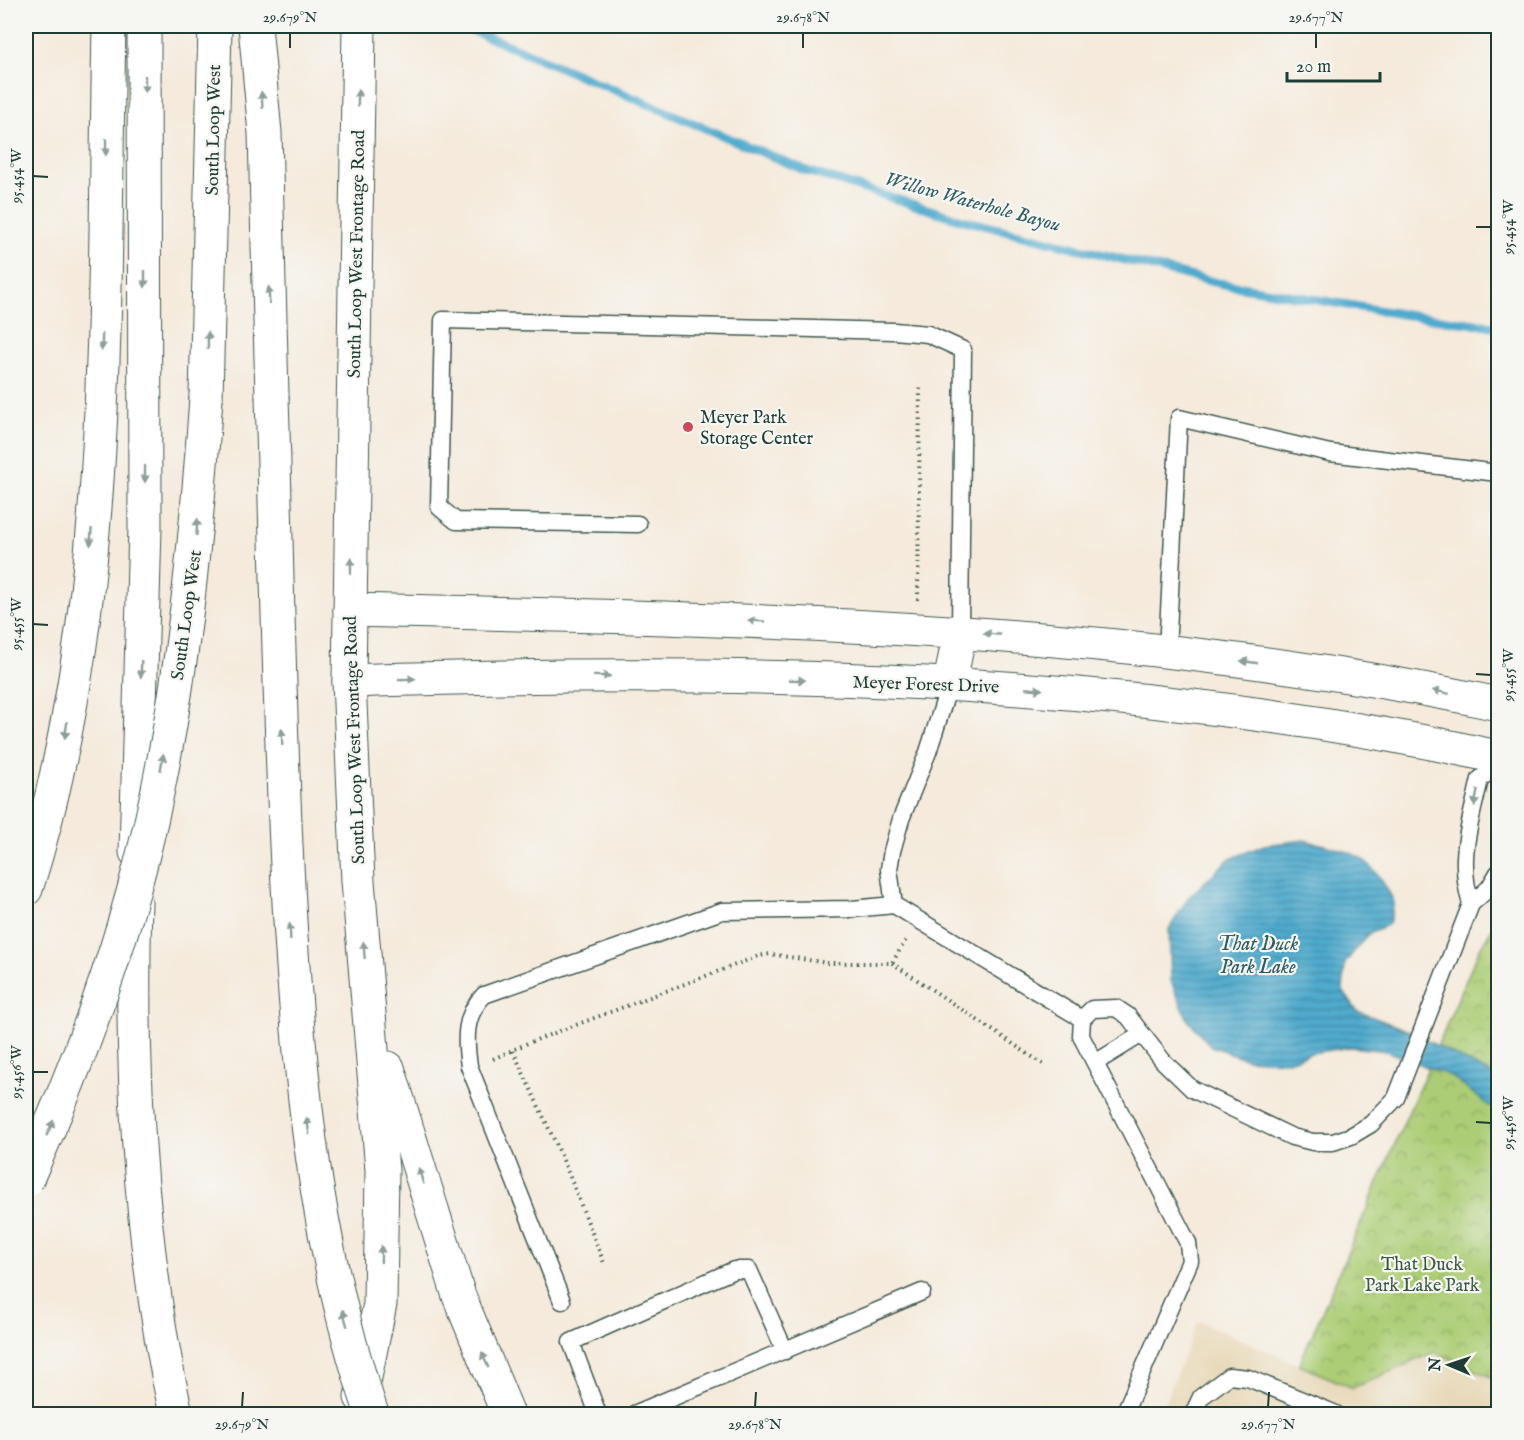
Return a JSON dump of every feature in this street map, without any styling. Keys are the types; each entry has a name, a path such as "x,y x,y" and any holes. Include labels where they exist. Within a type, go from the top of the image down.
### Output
{"main road":[{"path":"26,889 64,741 87,595 100,403 109,26"},
{"path":"144,26 145,527 134,914 137,1071 143,1198 161,1347 176,1414"},
{"name":"South Loop West","path":"26,1181 60,1106 121,933 152,817 176,686 195,546 206,398 215,26"},
{"path":"255,26 265,133 284,808 292,961 307,1120 332,1269 372,1414"},
{"name":"South Loop West Frontage Road","path":"355,1414 363,1391 380,1304 382,1170 358,881 349,681 359,38"},
{"path":"350,610 711,619 960,631 1167,651 1402,684 1498,704"},
{"path":"950,683 960,631"},
{"name":"Meyer Forest Drive","path":"349,681 520,675 950,683 1157,701 1414,739 1498,757"},
{"path":"369,1008 459,1296 508,1414"}],"lane":[{"path":"638,524 456,521 439,507 443,320 894,331 928,334 963,350 960,631"},
{"path":"1167,651 1179,418 1330,453 1498,473"},
{"path":"894,905 889,869 892,851 901,819 940,718 950,683"},
{"path":"1471,904 1465,884 1463,860 1466,840 1480,779 1498,765"},
{"path":"1124,1414 1190,1261 1188,1243 1082,1036 1082,1018 1092,1009 1116,1008 1128,1016 1163,1061 1192,1089 1292,1137 1313,1142 1333,1142 1351,1136 1371,1124 1396,1098 1471,904 1489,888 1498,873"},
{"path":"562,1301 470,1069 465,1044 467,1026 473,1006 484,995 722,911 852,909 894,905 1082,1018"},
{"path":"1095,1063 1142,1034"},
{"path":"598,1414 571,1342 734,1270 749,1270 785,1351"},
{"path":"633,1414 922,1292"},
{"path":"1193,1414 1201,1397 1229,1376 1248,1378 1336,1414"}],"path":[{"path":"918,602 920,385"},
{"path":"892,963 918,919"},
{"path":"470,1069 759,956 770,954 827,963 892,963 1043,1064"},
{"path":"513,1051 562,1157 604,1263"}],"shaded area":[{"path":"1198,1321 1353,1388 1435,1352 1498,1380 1498,1414 1160,1414"}],"green space":[{"name":"That Duck Park Lake Park","path":"1498,918 1498,1380 1435,1352 1353,1388 1299,1365 1479,950"}],"water":[{"name":"That Duck Park Lake","path":"1304,840 1349,852 1359,857 1377,873 1394,902 1389,924 1367,935 1345,963 1343,991 1357,1011 1409,1031 1498,1078 1498,1113 1451,1076 1386,1051 1350,1047 1311,1053 1288,1061 1247,1059 1211,1046 1188,1020 1171,981 1169,929 1188,898 1228,860 1264,845"}],"waterway":[{"name":"Willow Waterhole Bayou","path":"462,26 807,171 959,219 1218,283 1401,314 1498,327"}],"place":[{"name":"Meyer Park Storage Center","path":"688,427"}]}
